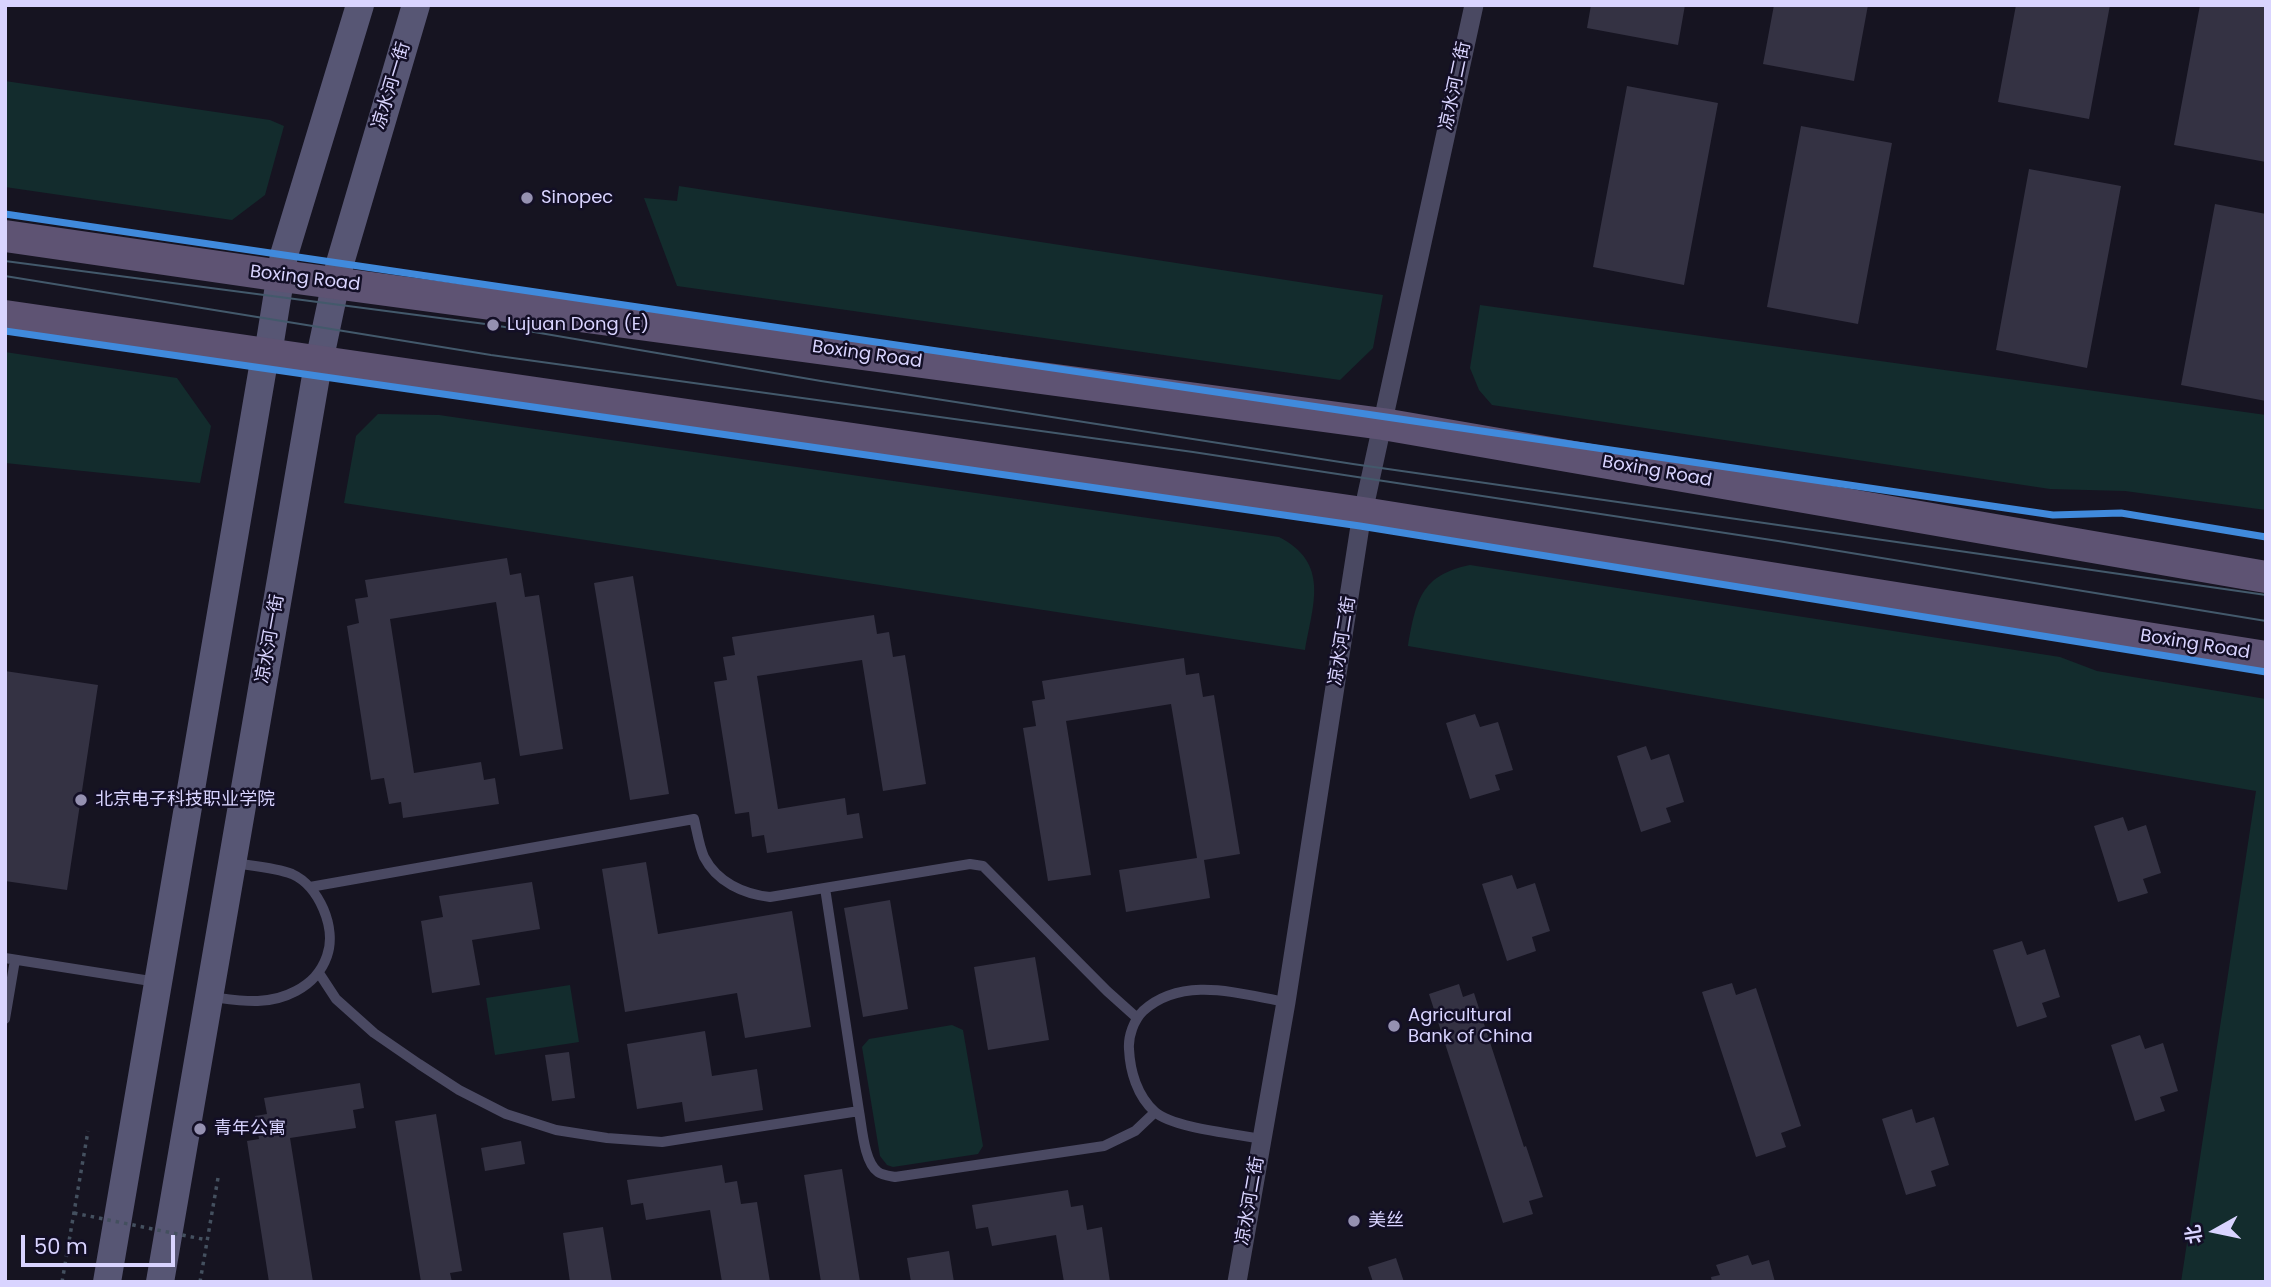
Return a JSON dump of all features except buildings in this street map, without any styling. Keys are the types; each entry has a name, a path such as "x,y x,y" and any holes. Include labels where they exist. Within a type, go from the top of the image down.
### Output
{"main road":[{"path":"107,1282 262,367 268,354 284,255 360,5"},
{"name":"凉水河一街","path":"160,1282 335,282 416,5"},
{"name":"Boxing Road","path":"5,236 282,276 1383,424 2266,577"},
{"name":"Boxing Road","path":"5,316 1363,513 2266,657"}],"street":[{"name":"凉水河二街","path":"1237,1282 1286,1002 1363,513 1474,5"}],"lane":[{"path":"310,887 694,818 703,856 716,875 752,895 769,897 970,864 983,866 1136,1017"},
{"path":"208,996 257,1003 278,999 309,983 319,973 328,954 324,911 310,887 293,874 232,863"},
{"path":"825,888 865,1146 871,1163 879,1172 895,1177 1104,1146 1135,1131 1155,1112"},
{"path":"5,1019 10,959 157,982"},
{"path":"319,973 336,999 374,1033 419,1064 459,1090 506,1114 556,1130 607,1138 662,1142 859,1111"},
{"path":"1262,1139 1178,1123 1155,1112 1138,1088 1129,1066 1128,1042 1136,1017 1154,1001 1176,992 1200,988 1286,1002"}],"path":[{"path":"62,1282 88,1131"},
{"path":"201,1282 218,1178"},
{"path":"74,1213 207,1240"}],"green space":[{"path":"5,81 270,120 284,126 265,195 232,220 5,187"},
{"path":"679,186 1383,295 1373,348 1340,380 677,286 644,198 677,201"},
{"path":"1480,305 2266,415 2266,510 2125,491 2050,489 1492,405 1479,390 1470,368"},
{"path":"5,352 177,378 211,426 200,483 5,463"},
{"path":"378,414 439,415 1279,537 1295,547 1306,559 1312,572 1314,601 1305,650 344,503 356,436"},
{"path":"1470,565 2060,657 2097,671 2266,699 2266,1282 2181,1282 2256,791 1408,646 1414,616 1423,593 1440,576"},
{"path":"570,985 579,1042 495,1055 486,998"},
{"path":"952,1025 963,1030 983,1146 978,1154 893,1167 887,1165 880,1156 862,1047 869,1039"}],"tram line":[{"path":"5,261 493,325 821,381 1353,464 2266,595"},
{"path":"5,276 491,355 1193,452 1778,541 2266,621"}],"cycle path":[{"path":"5,214 2053,515 2121,513 2266,537"},
{"path":"5,331 1360,526 2266,672"}],"place":[{"name":"Sinopec","path":"527,198"},
{"name":"Lujuan Dong (E)","path":"493,325"},
{"name":"北京电子科技职业学院","path":"81,800"},
{"name":"Agricultural Bank of China","path":"1394,1026"},
{"name":"青年公寓","path":"200,1129"},
{"name":"美丝","path":"1354,1221"}]}
